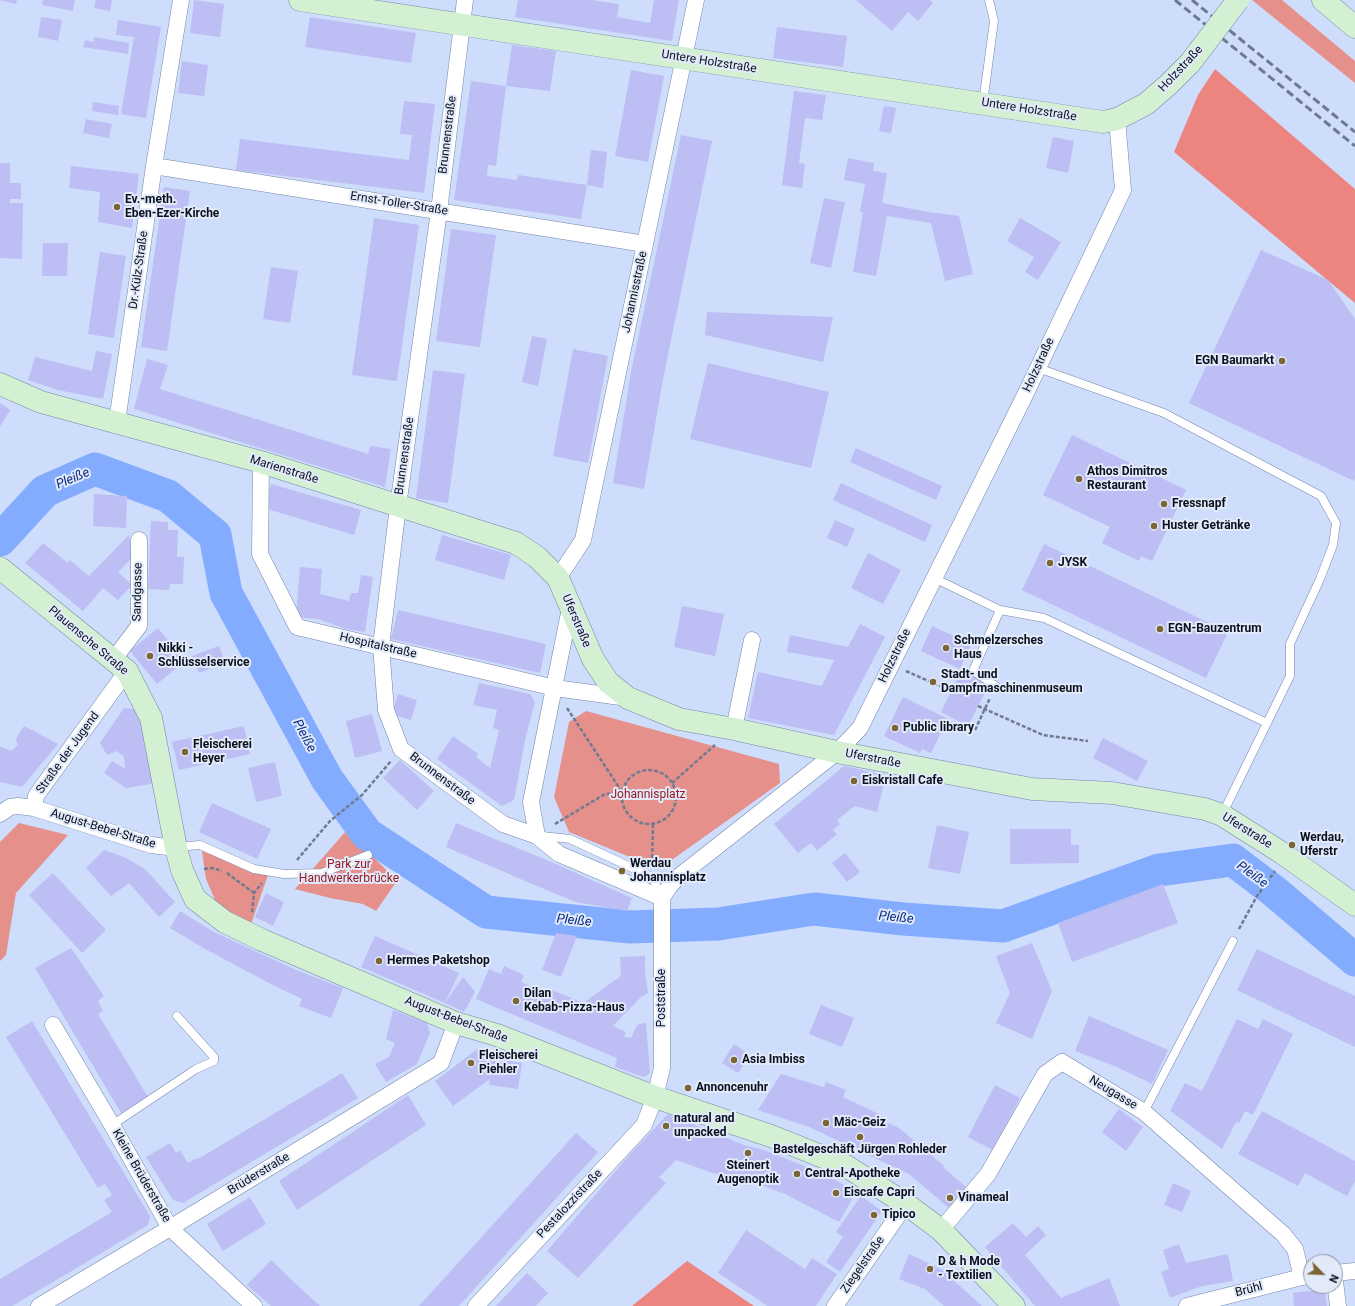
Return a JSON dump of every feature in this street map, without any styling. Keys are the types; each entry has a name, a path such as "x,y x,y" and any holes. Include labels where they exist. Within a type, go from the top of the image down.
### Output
{"street":[{"name":"Dr.-Külz-Straße","path":"117,422 154,166 181,0"},
{"name":"Untere Holzstraße","path":"300,0 1104,122 1117,119"},
{"name":"Brunnenstraße","path":"465,0 439,211 398,506 381,646 386,710 402,749 503,824 537,836"},
{"name":"Johannisstraße","path":"558,578 583,540 696,0"},
{"name":"Holzstraße","path":"837,752 860,728 1038,368 1123,190 1117,119 1146,104 1169,84 1190,63 1238,0"},
{"path":"1323,0 1355,27"},
{"name":"Ernst-Toller-Straße","path":"154,166 645,244"},
{"name":"Marienstraße","path":"0,384 41,402 261,462 516,542 537,557 558,578"},
{"name":"Hospitalstraße","path":"261,462 260,554 297,627 555,688 628,698"},
{"name":"Sandgasse","path":"120,666 139,626 139,540"},
{"name":"Plauensche Straße","path":"1,569 120,666 151,718 176,848"},
{"name":"Uferstraße","path":"558,578 593,659 608,682 628,698 679,719 734,729 837,752 1032,789 1112,793 1205,809 1222,814 1282,853 1355,905"},
{"path":"570,608 531,802 537,836 560,854 662,903 669,887 677,878 837,752"},
{"path":"734,729 752,640"},
{"name":"Straße der Jugend","path":"0,814 10,807 18,806 34,808 36,796 120,666"},
{"name":"August-Bebel-Straße","path":"34,808 150,845 176,848 182,870 195,899 225,922 250,934 456,1023 497,1035 655,1097 771,1136 846,1166 906,1204 941,1230 1014,1306"},
{"name":"Poststraße","path":"655,1097 662,1068 662,903"},
{"name":"Brüderstraße","path":"39,1306 441,1063 456,1023"},
{"name":"Kleine Brüderstraße","path":"53,1025 170,1228 254,1306"},
{"name":"Neugasse","path":"941,1230 988,1174 1045,1074 1062,1062 1144,1112 1283,1234 1295,1249 1303,1269"},
{"name":"Pestalozzistraße","path":"476,1306 644,1124 655,1097"},
{"name":"Ziegelstraße","path":"834,1306 906,1204"},
{"path":"1343,1272 1355,1271"},
{"name":"Brühl","path":"1187,1306 1303,1277"},
{"path":"1337,1294 1338,1306"}],"lane":[{"path":"983,103 994,20 989,0"},
{"path":"1038,368 1164,413 1321,496 1336,523 1334,545 1290,644 1290,676 1222,814"},
{"path":"934,578 1000,610 1044,618 1267,723"},
{"path":"996,686 973,671 1000,610"},
{"path":"537,836 570,839 652,877 662,903"},
{"path":"176,848 200,845 254,869 284,874 322,873 368,855"},
{"path":"1144,1112 1233,941"},
{"path":"112,1125 196,1069 214,1061 214,1057 177,1016"}],"path":[{"path":"892,664 951,691"},
{"path":"975,730 996,686"},
{"path":"555,688 622,793"},
{"path":"978,706 1043,735 1088,740"},
{"path":"672,783 734,729"},
{"path":"284,874 330,821 362,795 402,749"},
{"path":"648,770 658,772 666,776 672,783 676,800 669,816 662,821 653,824 645,824 636,822 624,810 622,793 625,784 631,777 639,772 648,770"},
{"path":"537,836 605,794 622,793"},
{"path":"652,877 653,824"},
{"path":"182,870 213,868 226,872 254,893"},
{"path":"1233,941 1257,896 1277,868"},
{"path":"250,934 254,893 272,872"}],"green space":[{"path":"1252,0 1282,0 1355,61 1355,83"},
{"name":"Johannisplatz","path":"586,711 779,764 780,783 659,869 569,832 554,797 569,722"},
{"path":"19,823 68,835 16,893 6,955 0,961 0,842"},
{"name":"Park zur Handwerkerbrücke","path":"347,830 397,881 376,911 363,904 330,898 295,889"},
{"name":"Park zur Handwerkerbrücke","path":"202,851 268,875 251,924 227,913 216,902 206,879"}],"shaded area":[{"path":"1215,69 1355,189 1355,303 1174,152 1198,95"},
{"path":"687,1261 754,1306 632,1306"}],"building":[{"path":"0,0 17,0 16,4"},
{"path":"43,0 75,0 73,11 42,5"},
{"path":"96,0 112,0 110,11 94,8"},
{"path":"194,0 224,4 220,37 190,33"},
{"path":"518,0 592,0 619,4 617,17 650,23 654,0 679,0 672,41 515,17"},
{"path":"856,0 930,0 933,3 918,21 908,12 892,31"},
{"path":"41,17 62,20 58,41 38,37"},
{"path":"310,17 416,33 411,63 305,47"},
{"path":"118,20 161,27 146,118 121,114 134,37 116,35"},
{"path":"777,27 847,36 843,67 773,58"},
{"path":"94,37 129,43 128,54 83,47 85,40 94,42"},
{"path":"512,45 556,51 550,91 506,86"},
{"path":"182,61 208,65 204,96 178,93"},
{"path":"631,70 664,76 648,162 615,156"},
{"path":"471,81 506,86 496,166 488,165 487,176 517,180 518,175 587,185 581,219 454,200"},
{"path":"794,91 826,95 822,120 805,118 799,163 805,164 802,188 782,185"},
{"path":"404,101 435,104 424,193 236,170 240,139 409,160 412,135 400,134"},
{"path":"93,102 119,106 118,115 92,111"},
{"path":"884,106 896,108 891,133 879,131"},
{"path":"86,119 112,124 109,138 83,133"},
{"path":"681,135 712,141 663,379 644,489 613,483 631,372"},
{"path":"1053,137 1074,141 1068,173 1046,168"},
{"path":"591,150 607,152 603,188 587,185"},
{"path":"848,158 874,163 873,171 887,173 882,203 928,212 959,216 973,274 945,281 931,223 887,216 876,276 853,272 863,212 860,212 865,184 844,180"},
{"path":"0,163 10,163 10,183 21,183 21,199 10,199 10,203 23,203 22,259 0,258"},
{"name":"Ev.-meth. Eben-Ezer-Kirche","path":"71,166 139,174 132,228 98,222 100,192 69,188"},
{"path":"164,187 190,191 167,351 141,347"},
{"path":"824,198 845,202 831,268 810,263"},
{"path":"374,218 419,225 397,381 352,375"},
{"path":"1020,218 1061,242 1038,280 1025,272 1034,257 1007,241"},
{"path":"451,229 496,235 480,347 436,341"},
{"path":"43,243 68,243 67,276 42,276"},
{"name":"EGN Baumarkt","path":"1261,250 1328,280 1355,319 1354,481 1189,403"},
{"path":"100,252 126,256 114,338 88,334"},
{"path":"271,267 298,271 290,323 263,319"},
{"path":"707,312 833,317 823,362 705,335"},
{"path":"532,336 547,339 538,386 522,382"},
{"path":"573,349 608,356 588,463 553,456"},
{"path":"96,351 112,354 103,399 58,390 28,380 35,357 92,371"},
{"path":"147,359 168,365 160,389 368,454 370,446 391,449 385,487 134,409"},
{"path":"708,363 829,392 811,468 690,439"},
{"path":"433,370 465,374 448,503 416,498"},
{"path":"0,403 10,410 0,427"},
{"path":"1072,435 1186,490 1152,561 1141,556 1139,561 1102,543 1110,527 1043,495"},
{"path":"856,448 942,486 936,500 850,462"},
{"path":"841,483 932,525 925,542 833,500"},
{"path":"271,484 361,510 354,535 264,508"},
{"path":"94,494 127,496 126,528 93,526"},
{"path":"835,520 855,529 847,547 827,538"},
{"path":"151,521 168,522 168,530 178,530 177,557 184,557 183,584 170,584 169,590 148,589"},
{"path":"129,535 132,558 118,572 132,585 118,600 103,588 83,611 25,563 43,543 68,563 70,560 89,576"},
{"path":"442,535 511,555 504,580 435,560"},
{"path":"1044,544 1228,632 1206,678 1022,590"},
{"path":"868,553 901,570 883,604 851,588"},
{"path":"300,567 322,569 320,594 349,601 351,593 358,593 361,575 373,577 365,632 346,629 318,619 296,617"},
{"path":"682,606 724,614 715,656 674,647"},
{"path":"398,610 546,644 540,673 391,639"},
{"path":"860,624 885,637 834,735 748,718 758,672 822,686 834,660 787,652 790,635 848,647"},
{"name":"Schmelzersches Haus","path":"932,626 971,644 960,669 921,651"},
{"path":"158,628 185,661 157,684 130,651"},
{"path":"219,646 225,663 199,673 192,656"},
{"path":"962,670 989,684 968,726 941,712"},
{"path":"479,683 530,694 535,702 525,740 514,800 502,806 437,759 453,736 478,754 476,757 490,768 499,730 493,728 497,710 473,705"},
{"path":"398,694 417,700 411,720 392,714"},
{"path":"903,697 948,719 931,753 922,749 920,753 884,736"},
{"path":"124,708 140,710 156,783 126,788 104,773 112,761 125,769 124,757 117,751 107,755 100,743"},
{"path":"372,714 382,751 355,758 346,721"},
{"path":"24,726 58,744 22,787 0,782 0,746 11,751 18,745 16,739"},
{"path":"244,726 250,754 179,770 172,742"},
{"path":"1103,738 1148,761 1137,781 1093,758"},
{"path":"400,760 434,791 417,810 383,778"},
{"path":"275,762 282,796 256,802 248,768"},
{"path":"844,766 886,775 877,812 855,806 837,820 840,824 833,830 837,834 817,851 811,843 798,853 774,824"},
{"path":"212,803 271,829 257,859 199,832"},
{"path":"456,823 549,861 632,898 627,911 576,902 446,847"},
{"path":"937,825 969,832 960,874 928,868"},
{"path":"1010,829 1071,829 1071,845 1079,845 1079,863 1010,864"},
{"path":"104,850 124,857 145,869 175,902 159,917 129,883 111,896 86,868"},
{"path":"845,853 860,872 847,882 832,863"},
{"path":"53,873 106,930 82,953 29,895"},
{"path":"1163,884 1178,923 1072,962 1058,923"},
{"path":"266,893 284,902 273,926 255,917"},
{"path":"180,911 214,932 296,970 343,988 331,1018 299,1006 302,999 205,949 170,928"},
{"path":"556,933 577,936 561,977 542,970"},
{"path":"375,936 459,973 445,1003 361,967"},
{"path":"1032,943 1052,991 1032,1039 996,1023 1010,993 996,956"},
{"path":"71,948 104,996 98,1001 103,1011 98,1014 148,1097 121,1113 35,968"},
{"path":"1257,949 1355,996 1355,1047 1237,990"},
{"path":"645,956 645,972 648,993 640,998 613,1026 626,1032 624,1037 631,1038 638,1024 646,1023 650,1073 644,1077 615,1067 617,1058 476,999 489,969 501,974 504,966 524,975 521,982 550,995 552,990 583,1003 621,976 620,957"},
{"path":"463,977 475,992 464,1012 445,1003"},
{"path":"821,1005 854,1018 842,1047 809,1034"},
{"path":"393,1010 427,1023 430,1033 417,1064 386,1082 375,1064 389,1057 395,1043 386,1039"},
{"path":"1089,1016 1168,1050 1152,1084 1117,1067 1075,1051"},
{"path":"1237,1019 1258,1029 1263,1019 1293,1034 1253,1115 1245,1111 1239,1123 1236,1122 1222,1149 1170,1111 1185,1083 1202,1091"},
{"path":"32,1021 150,1216 148,1225 70,1272 12,1306 0,1306 0,1279 112,1212 104,1200 112,1195 105,1184 98,1188 6,1037"},
{"path":"734,1044 750,1055 738,1073 722,1063"},
{"path":"479,1048 494,1058 522,1063 518,1089 489,1085 490,1079 453,1106 435,1081"},
{"path":"342,1073 358,1098 183,1203 173,1200 146,1157 170,1143 176,1153 180,1150 188,1163 197,1158 198,1159"},
{"path":"781,1074 824,1087 826,1082 846,1090 843,1097 881,1115 879,1119 899,1128 944,1166 943,1167 967,1188 950,1209 909,1174 809,1127 758,1110"},
{"path":"995,1085 1020,1098 993,1150 968,1137"},
{"path":"408,1095 426,1125 297,1210 279,1181"},
{"path":"1119,1109 1143,1127 1126,1151 1102,1132"},
{"path":"1262,1111 1355,1161 1355,1181 1347,1196 1305,1173 1298,1186 1238,1154"},
{"path":"668,1114 744,1145 764,1150 827,1175 856,1192 839,1222 785,1194 752,1182 750,1186 676,1160 659,1177 666,1183 578,1278 547,1251 632,1152"},
{"path":"576,1133 598,1152 459,1306 419,1306"},
{"path":"1173,1183 1191,1191 1182,1212 1164,1205"},
{"path":"861,1196 882,1211 840,1272 826,1262 843,1237 836,1232"},
{"path":"250,1197 266,1224 223,1251 207,1224"},
{"path":"1013,1223 1026,1237 1038,1226 1046,1235 1025,1255 1061,1298 1109,1278 1120,1306 1035,1306 985,1247"},
{"path":"746,1230 805,1269 812,1258 837,1274 816,1306 768,1306 718,1273"},
{"path":"1179,1244 1186,1263 1228,1254 1233,1281 1202,1286 1170,1298 1161,1272 1169,1269 1163,1250"},
{"path":"909,1254 941,1269 982,1306 944,1306 925,1289 899,1279"},
{"path":"271,1260 320,1306 271,1306 247,1285"},
{"path":"527,1273 548,1293 536,1306 496,1306"},
{"path":"1303,1292 1303,1294 1326,1294 1327,1306 1294,1306 1293,1293"}],"waterway":[{"name":"Pleiße","path":"0,540 45,491 95,469 168,496 215,535 226,593 327,779 367,834 486,912 630,927 718,924 814,909 903,919 1003,926 1159,870 1233,860 1275,892 1355,960"}],"railway":[{"path":"1175,0 1355,146"},
{"path":"1192,0 1355,132"}],"place":[{"name":"Ev.-meth. Eben-Ezer-Kirche","path":"117,207"},
{"name":"EGN Baumarkt","path":"1282,361"},
{"name":"Athos Dimitros Restaurant","path":"1079,479"},
{"name":"Fressnapf","path":"1164,504"},
{"name":"Huster Getränke","path":"1154,526"},
{"name":"JYSK","path":"1050,563"},
{"name":"EGN-Bauzentrum","path":"1160,629"},
{"name":"Schmelzersches Haus","path":"946,648"},
{"name":"Nikki - Schlüsselservice","path":"150,656"},
{"name":"Stadt- und Dampfmaschinenmuseum","path":"933,682"},
{"name":"Public library","path":"895,728"},
{"name":"Fleischerei Heyer","path":"185,752"},
{"name":"Eiskristall Cafe","path":"854,781"},
{"name":"Werdau, Uferstr","path":"1292,845"},
{"name":"Werdau Johannisplatz","path":"622,871"},
{"name":"Hermes Paketshop","path":"379,961"},
{"name":"Dilan Kebab-Pizza-Haus","path":"516,1001"},
{"name":"Asia Imbiss","path":"734,1060"},
{"name":"Fleischerei Piehler","path":"471,1063"},
{"name":"Annoncenuhr","path":"688,1088"},
{"name":"Mäc-Geiz","path":"826,1123"},
{"name":"natural and unpacked","path":"666,1126"},
{"name":"Bastelgeschäft Jürgen Rohleder","path":"860,1137"},
{"name":"Steinert Augenoptik","path":"748,1153"},
{"name":"Central-Apotheke","path":"797,1174"},
{"name":"Eiscafe Capri","path":"836,1193"},
{"name":"Vinameal","path":"950,1198"},
{"name":"Tipico","path":"874,1215"},
{"name":"D & h Mode - Textilien","path":"930,1269"}]}
